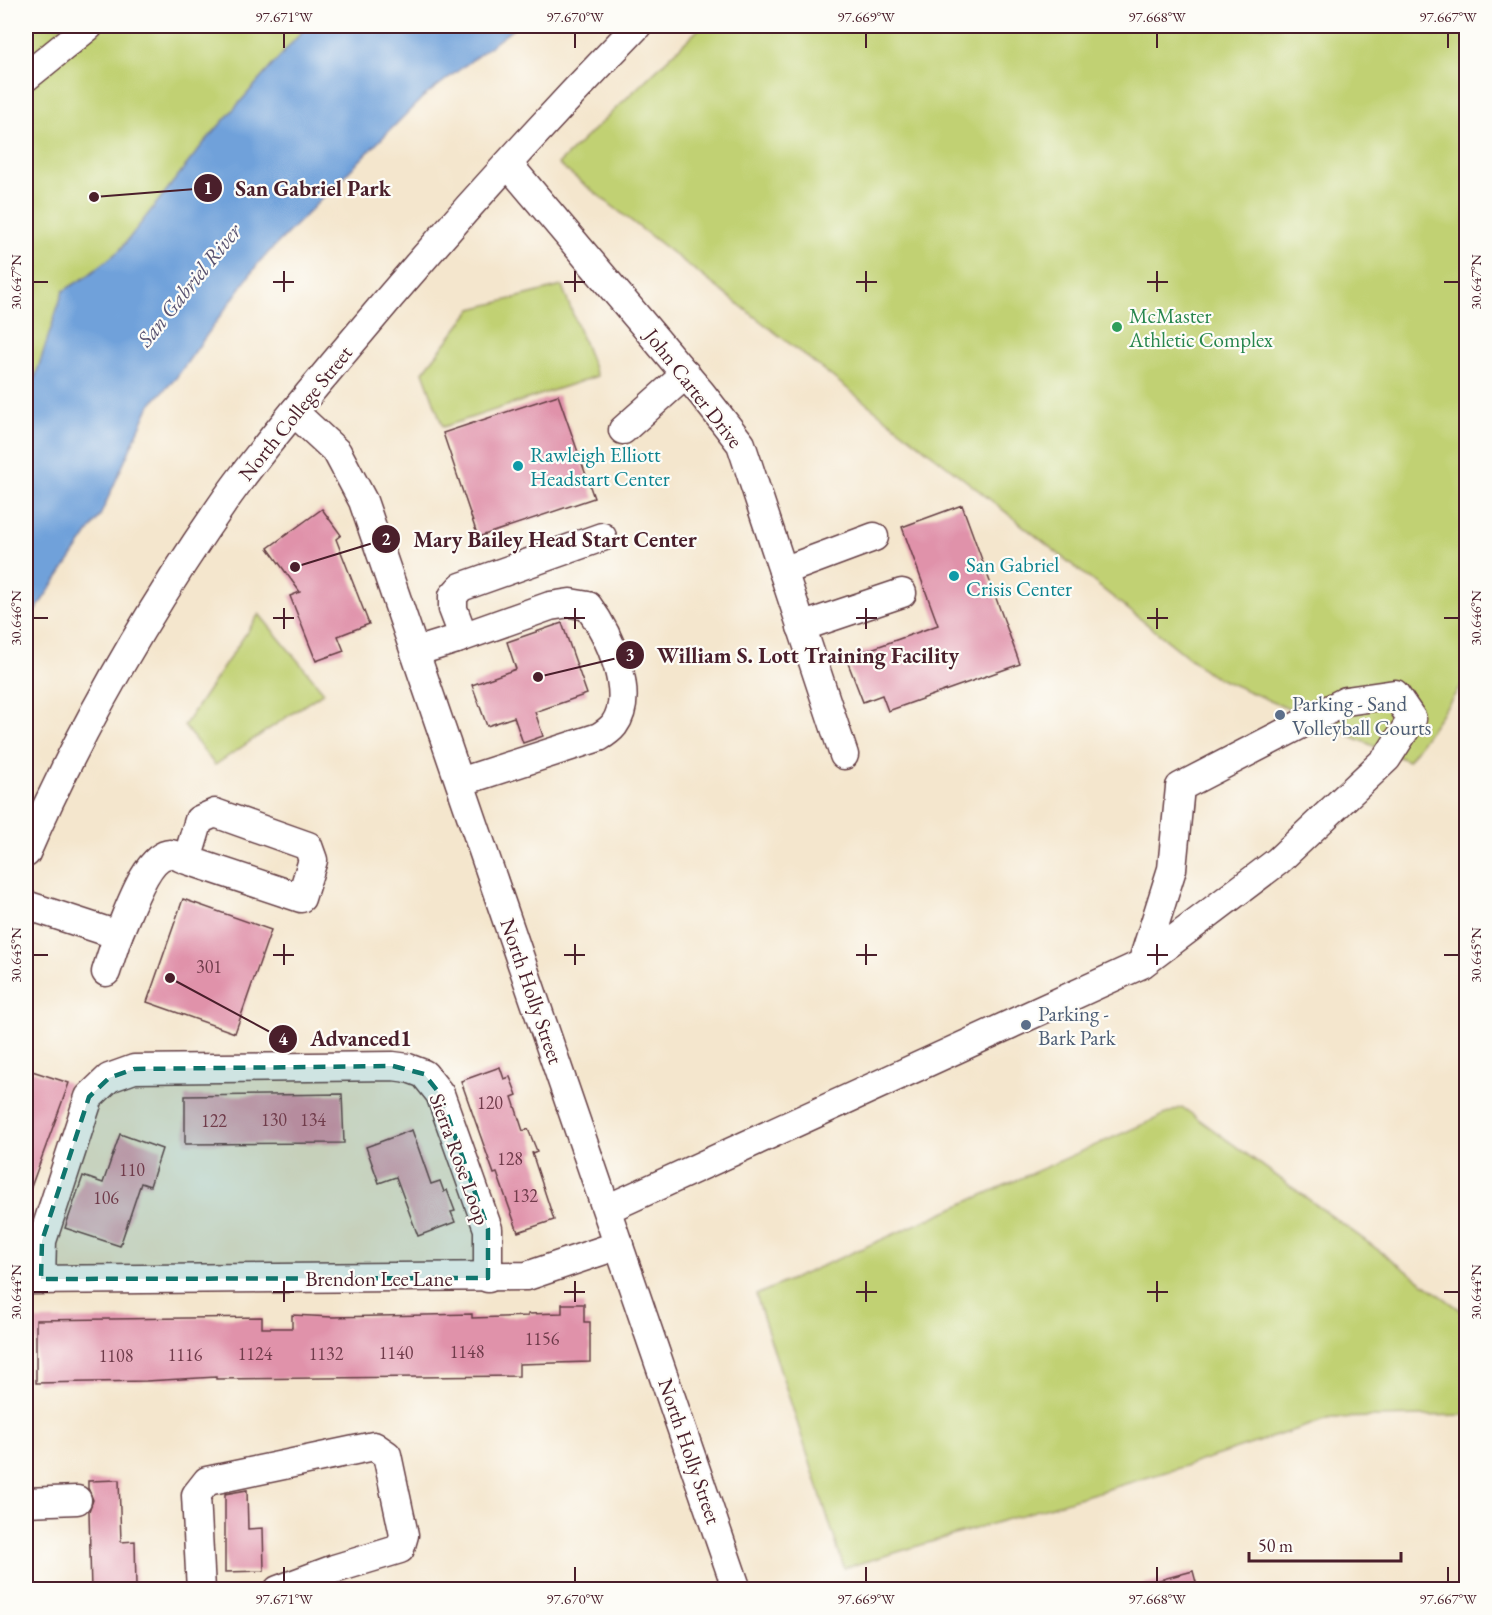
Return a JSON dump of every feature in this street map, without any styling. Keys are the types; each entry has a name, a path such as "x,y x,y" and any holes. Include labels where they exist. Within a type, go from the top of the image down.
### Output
{"street":[{"path":"26,77 89,26"},
{"name":"North College Street","path":"26,853 40,819 106,691 163,593 230,494 294,412 392,294 508,164 637,26"},
{"name":"John Carter Drive","path":"508,164 686,374 741,444 844,754"},
{"path":"623,430 686,374"},
{"name":"North Holly Street","path":"294,412 336,452 363,501 737,1590"},
{"path":"457,639 460,630 453,609 453,596 461,587 602,537"},
{"path":"783,571 874,537"},
{"path":"801,627 902,593"},
{"path":"415,652 550,606 570,603 588,606 612,651 623,687 622,708 614,726 599,737 460,782"},
{"path":"607,1209 1142,964 1278,861 1387,758 1412,718 1395,694 1346,701 1180,787 1172,869 1142,964"},
{"path":"106,972 118,935 146,872 158,859 170,854 188,860"},
{"path":"26,905 118,935"},
{"name":"Sierra Rose Loop","path":"33,1280 42,1241 89,1097 109,1078 134,1069 393,1066 408,1068 424,1074 440,1094 488,1229 488,1278"},
{"name":"Brendon Lee Lane","path":"33,1280 527,1276 620,1245"},
{"path":"201,1590 196,1495 207,1481 374,1446 387,1455 404,1535 400,1549 334,1569 278,1590"},
{"path":"26,1502 77,1500"}],"highlighted area":[{"path":"393,1066 424,1074 440,1094 488,1229 488,1278 41,1279 42,1241 89,1097 109,1078 134,1069"}],"green space":[{"path":"26,26 307,26 203,144 120,250 86,277 63,291 34,381 26,389"},
{"name":"McMaster Athletic Complex","path":"702,26 1466,26 1466,679 1408,761 1211,675 978,490 558,164"},
{"path":"562,286 597,376 443,427 423,372 472,309"},
{"path":"259,614 324,692 215,765 184,726"},
{"path":"1182,1107 1466,1314 1466,1415 1331,1418 1182,1467 844,1568 756,1295"}],"water":[{"name":"San Gabriel River","path":"307,26 517,26 422,98 259,262 176,378 150,405 100,516 26,624 26,389 34,381 63,291 86,277 120,250 203,144"}],"building":[{"name":"Rawleigh Elliott Headstart Center","path":"558,395 594,498 478,537 443,433"},
{"name":"San Gabriel Crisis Center","path":"962,505 1020,664 888,711 882,695 863,702 846,658 938,625 902,527"},
{"path":"322,509 341,535 336,539 369,624 338,636 344,651 316,661 290,596 300,592 268,548"},
{"path":"562,623 587,694 535,712 543,736 523,743 514,717 487,726 472,685 516,669 507,642"},
{"path":"183,899 271,930 235,1033 147,1002"},
{"path":"500,1067 504,1079 510,1077 517,1095 512,1097 523,1131 528,1129 537,1151 532,1153 554,1220 518,1232 497,1173 494,1174 461,1081"},
{"path":"26,1069 69,1083 27,1198 26,1198"},
{"path":"342,1094 344,1143 185,1144 185,1096"},
{"path":"412,1130 431,1184 440,1181 444,1192 447,1190 455,1211 451,1212 455,1222 418,1236 396,1177 379,1183 366,1147"},
{"path":"120,1134 162,1149 150,1186 141,1183 120,1246 65,1228 83,1176 103,1183"},
{"path":"562,1304 584,1304 584,1322 590,1322 590,1362 519,1364 519,1376 216,1379 216,1377 36,1383 36,1320 262,1317 262,1328 292,1328 292,1315 332,1317 472,1314 472,1318 528,1316 528,1314 562,1313"},
{"path":"119,1480 121,1542 135,1541 136,1587 124,1588 124,1590 91,1590 89,1511 93,1500 88,1481"},
{"path":"247,1490 248,1529 263,1528 264,1571 225,1572 225,1494"},
{"path":"1193,1571 1198,1590 1144,1590 1144,1584"}],"place":[{"name":"San Gabriel Park","path":"94,197"},
{"name":"McMaster Athletic Complex","path":"1117,327"},
{"name":"Rawleigh Elliott Headstart Center","path":"518,466"},
{"name":"Mary Bailey Head Start Center","path":"295,567"},
{"name":"San Gabriel Crisis Center","path":"954,576"},
{"name":"William S. Lott Training Facility","path":"538,677"},
{"name":"Parking - Sand Volleyball Courts","path":"1280,715"},
{"name":"Advanced1","path":"170,978"},
{"name":"Parking - Bark Park","path":"1026,1025"}]}
